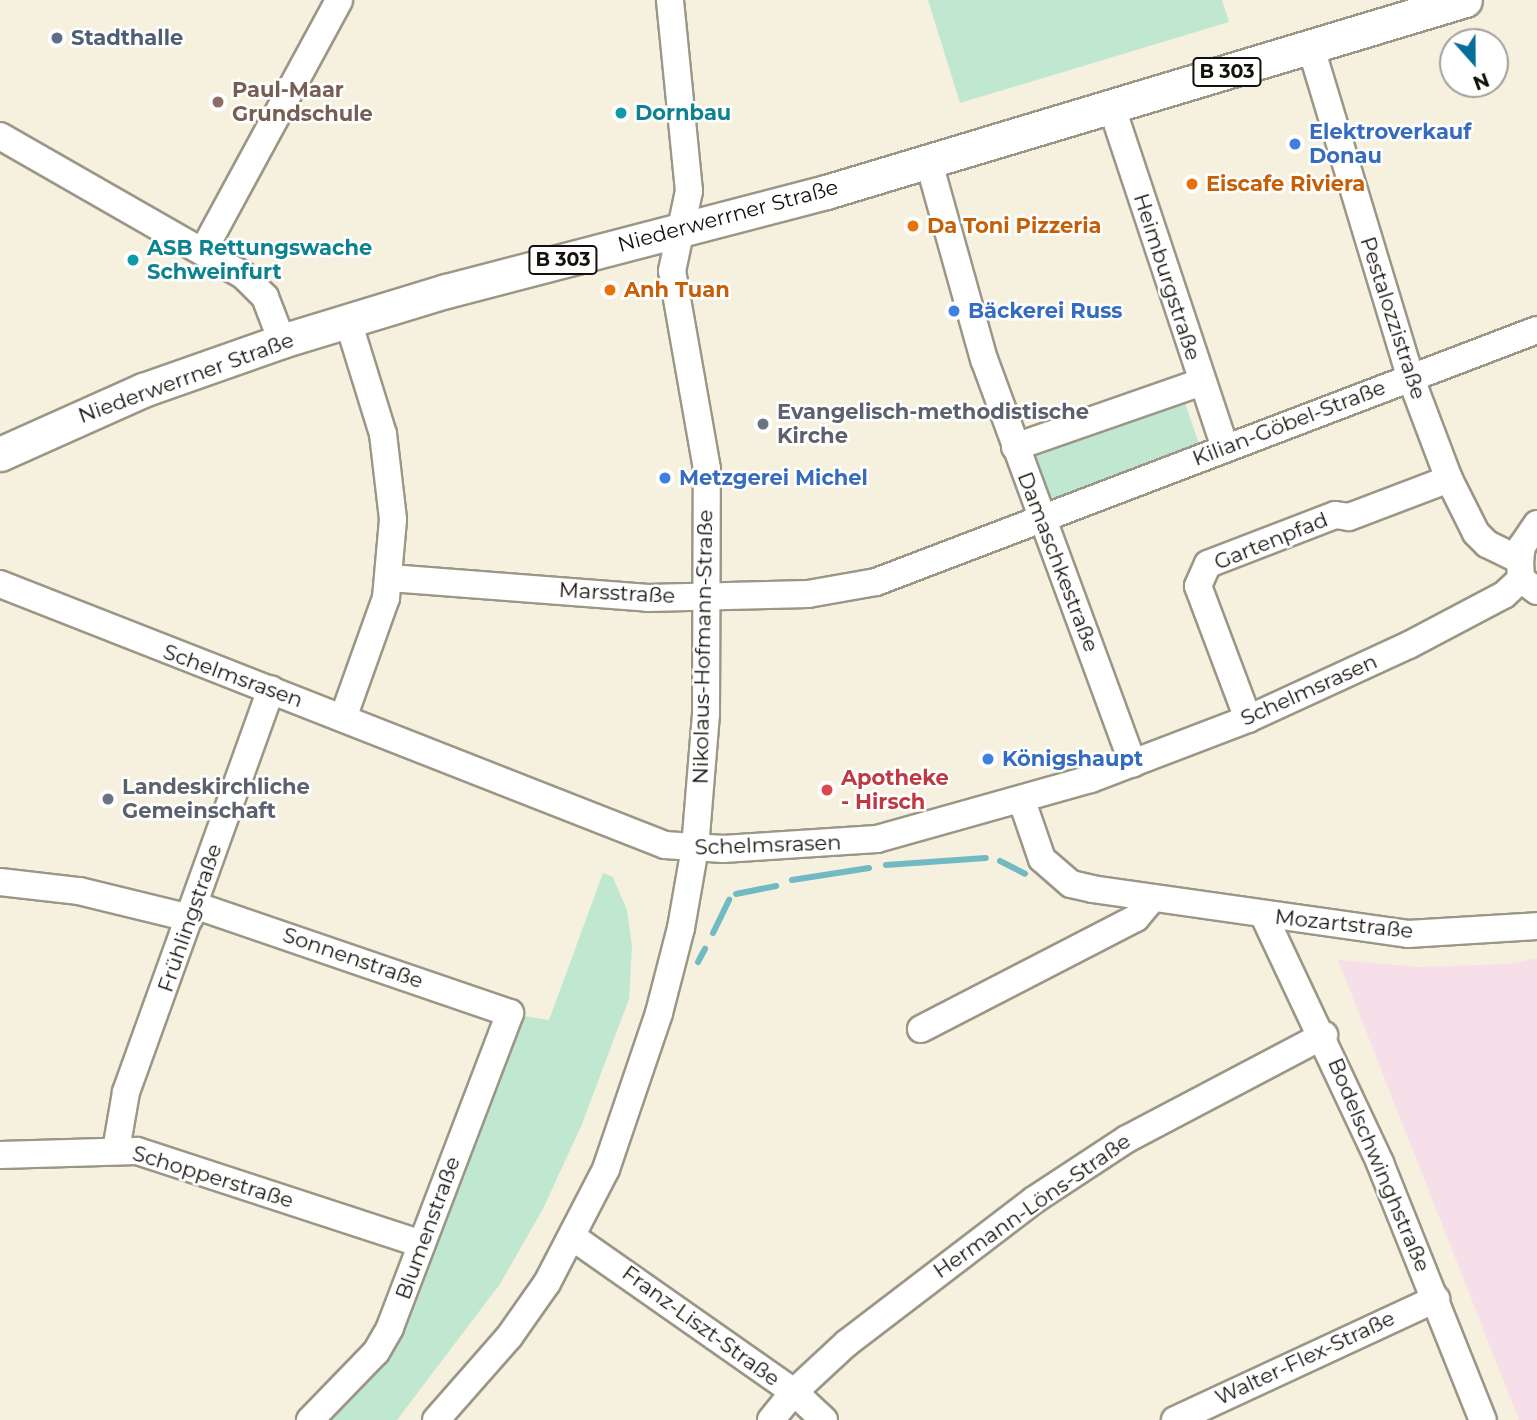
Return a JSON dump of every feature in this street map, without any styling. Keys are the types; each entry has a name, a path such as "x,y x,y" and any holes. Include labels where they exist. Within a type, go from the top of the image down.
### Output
{"main road":[{"name":"Niederwerrner Straße","path":"0,454 144,390 282,341 928,159 1311,48 1465,0"}],"street":[{"path":"203,251 339,0"},
{"name":"Nikolaus-Hofmann-Straße","path":"436,1420 509,1337 574,1238 623,1126 645,1059 681,929 695,848 706,713 707,469 672,271 689,191 670,0"},
{"name":"Pestalozzistraße","path":"1311,48 1410,376 1449,479 1475,533 1526,577"},
{"name":"Heimburgstraße","path":"1111,105 1225,448"},
{"path":"0,136 203,251 258,288 282,341"},
{"name":"Damaschkestraße","path":"928,159 984,359 1133,763"},
{"path":"343,719 379,624 390,578 393,519 383,434 348,321"},
{"name":"Kilian-Göbel-Straße","path":"1040,516 1537,330"},
{"path":"1015,447 1202,382"},
{"name":"Gartenpfad","path":"1248,719 1198,586 1208,564 1335,515 1349,517 1449,479"},
{"name":"Marsstraße","path":"390,578 648,598 808,594 876,582 1040,516"},
{"path":"1526,577 1522,546 1537,524"},
{"name":"Schelmsrasen","path":"3,580 213,671 271,689 666,845 695,848 784,848 867,840 1022,802 1133,763 1248,719 1458,620 1504,595 1526,577"},
{"name":"Frühlingstraße","path":"116,1150 126,1092 271,689"},
{"name":"Mozartstraße","path":"1022,802 1036,846 1052,872 1070,884 1264,916 1408,934 1537,926"},
{"name":"Sonnenstraße","path":"0,882 79,891 192,911 510,1013"},
{"path":"921,1029 1136,918 1152,899"},
{"name":"Bodelschwinghstraße","path":"1264,916 1324,1035 1436,1299 1483,1420"},
{"name":"Blumenstraße","path":"310,1420 376,1352 397,1311 510,1013"},
{"name":"Hermann-Löns-Straße","path":"771,1420 793,1392 904,1296 1034,1200 1127,1139 1324,1035"},
{"name":"Schopperstraße","path":"0,1154 116,1150 169,1160 421,1244"},
{"name":"Franz-Liszt-Straße","path":"574,1238 793,1392 824,1420"},
{"name":"Walter-Flex-Straße","path":"1175,1420 1436,1299"}],"shaded area":[{"path":"1537,958 1537,1420 1519,1420 1338,960 1419,967 1506,964"}],"green space":[{"path":"928,0 1222,0 1229,22 960,103"},
{"path":"1184,400 1202,451 1050,503 1033,452"},
{"path":"603,873 613,877 627,910 632,946 629,999 582,1124 543,1209 500,1284 397,1420 323,1420 405,1317 524,1016 549,1020"}],"waterway":[{"path":"886,865 986,858"},
{"path":"1000,861 1025,874"},
{"path":"792,880 869,868"},
{"path":"736,894 776,886"},
{"path":"713,933 729,900"},
{"path":"698,962 705,949"}],"place":[{"name":"Stadthalle","path":"57,38"},
{"name":"Paul-Maar Grundschule","path":"218,102"},
{"name":"Dornbau","path":"621,113"},
{"name":"Elektroverkauf Donau","path":"1295,144"},
{"name":"Eiscafe Riviera","path":"1192,184"},
{"name":"Da Toni Pizzeria","path":"913,226"},
{"name":"ASB Rettungswache Schweinfurt","path":"133,260"},
{"name":"Anh Tuan","path":"610,290"},
{"name":"Bäckerei Russ","path":"954,311"},
{"name":"Evangelisch-methodistische Kirche","path":"763,424"},
{"name":"Metzgerei Michel","path":"665,478"},
{"name":"Königshaupt","path":"988,759"},
{"name":"Apotheke - Hirsch","path":"827,790"},
{"name":"Landeskirchliche Gemeinschaft","path":"108,799"}]}
